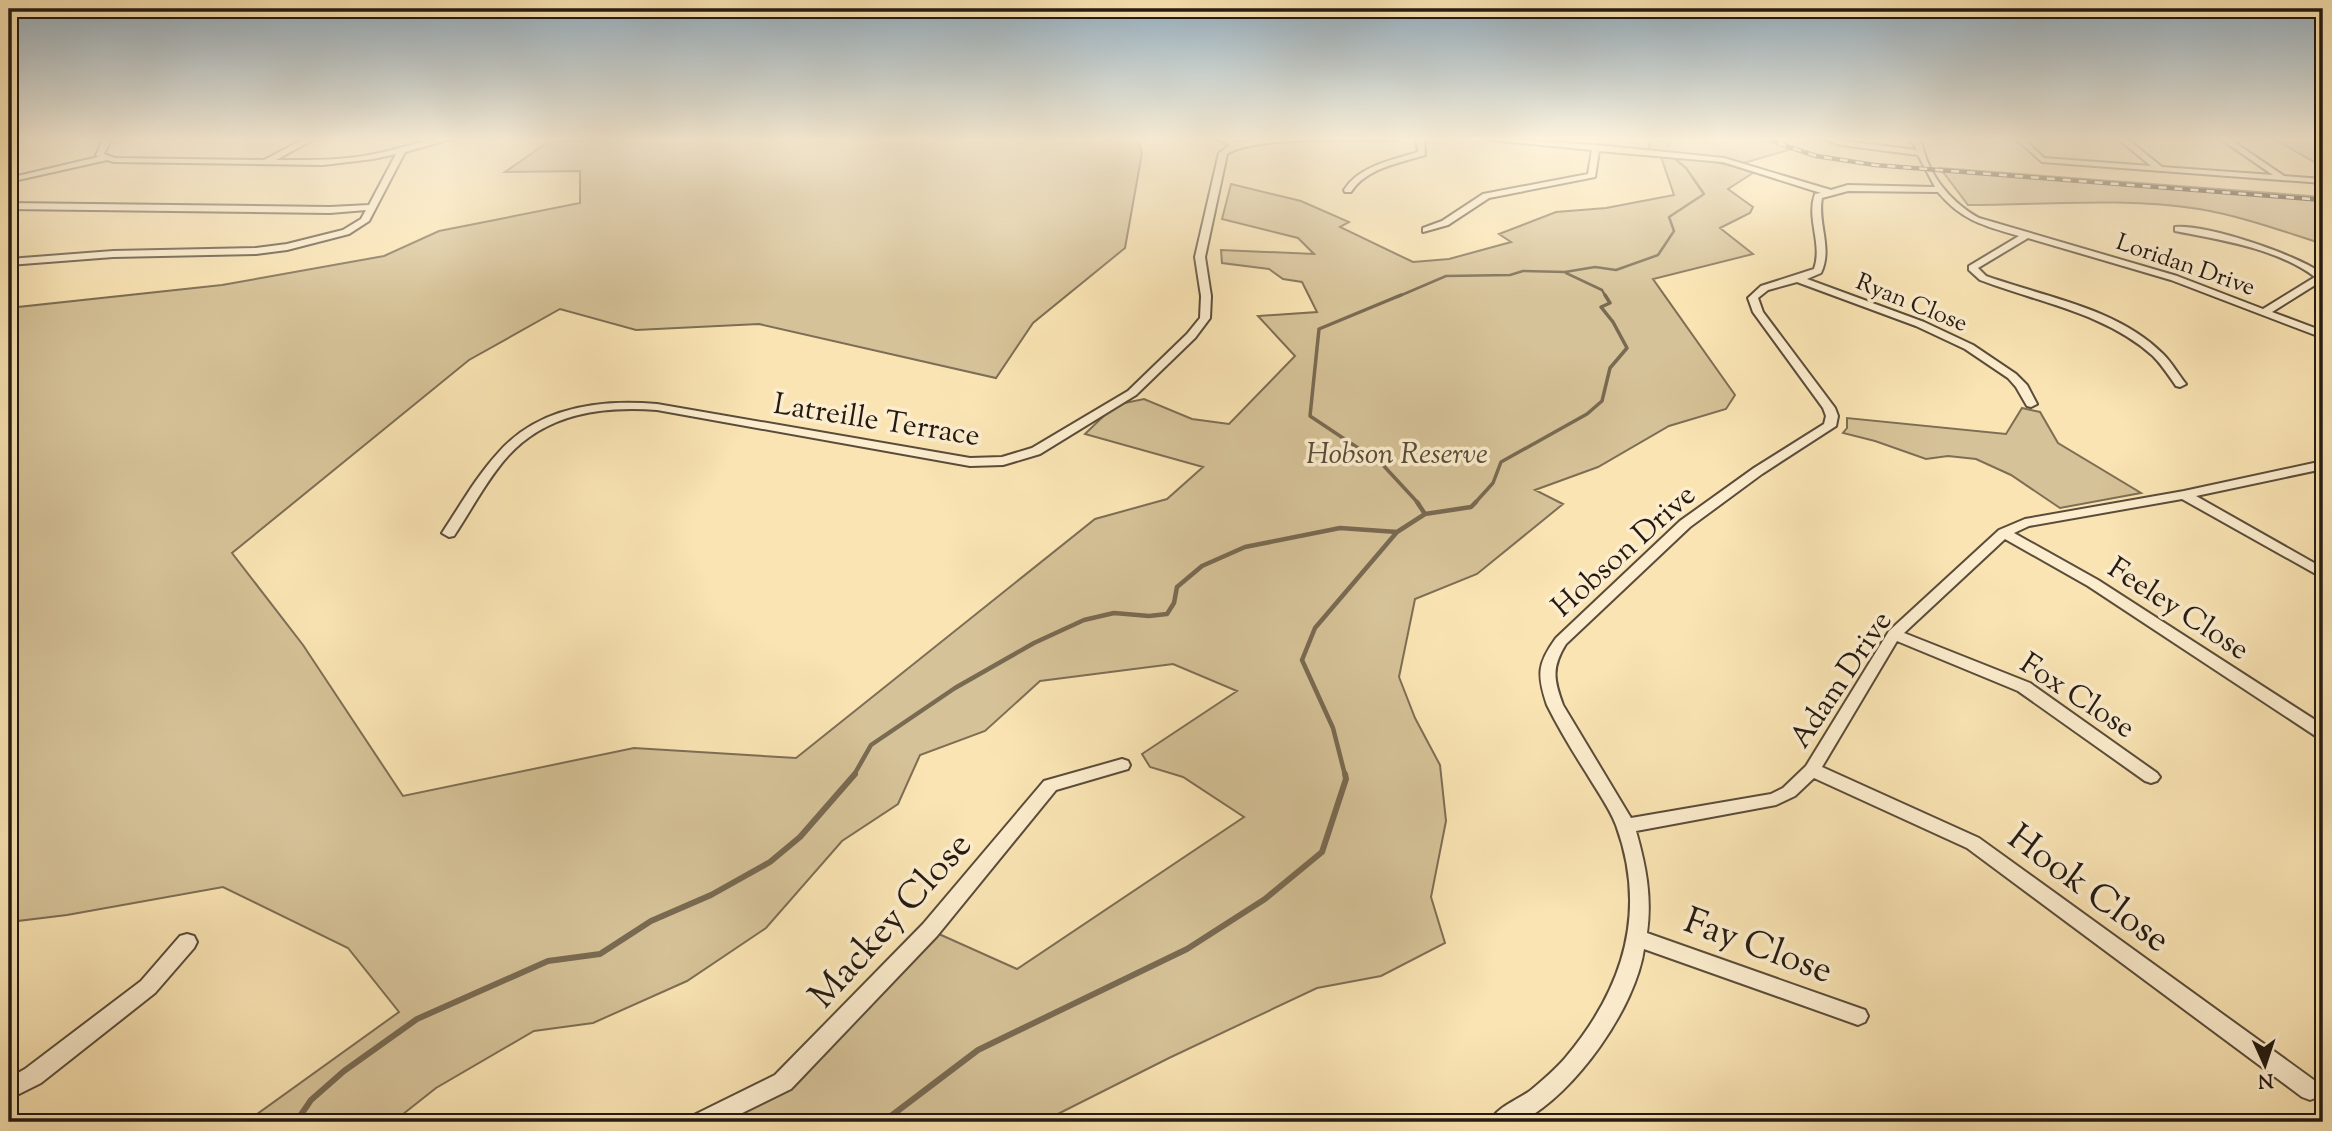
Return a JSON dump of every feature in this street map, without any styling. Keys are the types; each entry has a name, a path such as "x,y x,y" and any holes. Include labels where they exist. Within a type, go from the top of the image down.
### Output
{"street":[{"path":"9,262 113,254 270,250 335,235 361,224 381,191"},
{"name":"Latreille Terrace","path":"449,533 505,452 533,429 563,415 598,406 633,404 657,407 970,462 1003,461 1036,451 1132,393 1191,336 1205,318 1206,296 1200,257 1215,191"},
{"path":"1426,230 1441,227 1483,197 1514,191"},
{"path":"1824,191 1828,192"},
{"path":"1800,280 1816,272 1821,265 1816,206 1818,196 1837,191"},
{"name":"Loridan Drive","path":"1944,191 1964,215 2025,236 2182,281 2323,335"},
{"path":"9,206 330,210 373,207"},
{"path":"2178,229 2206,233 2298,263 2321,277 2263,313"},
{"path":"2025,236 1972,268 1983,278 2073,310 2124,332 2157,355 2180,384"},
{"name":"Ryan Close","path":"1800,280 1920,324 1969,347 2012,376 2021,385 2031,404"},
{"name":"Hobson Drive","path":"1517,1119 1583,1055 1601,1030 1620,997 1632,968 1637,938 1640,895 1626,827 1613,799 1554,702 1547,670 1550,656 1561,641 1685,524 1758,471 1830,426 1832,416 1829,408 1754,301 1759,290 1800,280"},
{"name":"Adam Drive","path":"1626,827 1776,799 1789,792 1812,770 1894,634 2004,533 2025,523 2184,495 2323,465"},
{"path":"2184,495 2323,574"},
{"name":"Feeley Close","path":"2004,533 2093,583 2323,733"},
{"name":"Fox Close","path":"1894,634 2024,687 2151,777"},
{"name":"Mackey Close","path":"702,1122 783,1082 930,930 1050,785 1122,765"},
{"name":"Hook Close","path":"1812,770 1973,843 2310,1090"},
{"name":"Fay Close","path":"1637,938 1858,1016"},
{"path":"9,1089 33,1076 148,987 187,942"}],"green space":[{"name":"Hobson Reserve","path":"580,191 1135,191 1125,248 1033,323 996,378 759,324 636,330 560,309 469,360 232,553 303,645 403,796 634,748 796,758 1095,519 1167,499 1203,467 1085,434 1115,405 1144,399 1192,419 1229,424 1295,356 1258,316 1317,312 1302,282 1283,279 1269,269 1222,263 1221,250 1314,254 1298,238 1222,219 1229,191 1259,191 1301,201 1349,222 1340,227 1413,262 1449,259 1511,242 1499,234 1556,212 1606,208 1674,195 1673,191 1730,191 1753,207 1750,213 1720,228 1753,254 1653,279 1735,395 1726,409 1669,426 1598,467 1535,490 1563,504 1477,574 1415,599 1399,677 1415,718 1440,765 1446,821 1431,897 1445,943 1381,976 1317,988 1042,1122 702,1122 783,1082 930,930 1017,969 1244,817 1183,777 1150,767 1142,754 1237,691 1173,664 1040,681 985,731 920,755 898,804 842,841 766,928 687,981 593,1023 534,1031 436,1088 393,1122 246,1122 399,1012 348,948 223,887 67,915 9,922 9,308 222,285 384,256 439,231 580,203"},
{"path":"1957,191 2241,191 2323,197 2323,244 2230,216 2171,205 2113,202 1968,205"},
{"path":"2022,408 2040,412 2058,443 2141,493 2060,508 2011,475 1976,459 1948,456 1926,459 1843,433 1847,428 1847,418 2006,434"}],"waterway":[{"path":"1397,297 1446,276 1510,275 1523,271 1565,272 1595,267 1616,270 1658,255 1674,231 1669,217 1704,194 1702,191"},
{"path":"1566,273 1602,290 1606,297"},
{"path":"1401,295 1319,329 1310,416 1382,464 1419,504"},
{"path":"1474,504 1493,483 1501,462 1587,414 1602,401 1610,368 1627,348 1613,322 1601,307 1610,303 1605,295"},
{"path":"1417,502 1425,514"},
{"path":"1425,514 1471,507 1474,504"},
{"path":"1397,532 1425,514"},
{"path":"854,775 871,745 955,688 1034,643 1084,620 1114,613 1149,616 1167,614 1174,603 1177,587 1202,566 1245,547 1340,528 1397,532"},
{"path":"1345,775 1333,728 1302,660 1315,628 1397,532"},
{"path":"296,1122 311,1100 344,1071 417,1019 548,961 600,954 651,921 711,895 770,862 800,837 855,774"},
{"path":"883,1122 978,1050 1187,949 1265,899 1322,852 1346,779 1345,774"}],"railway":[{"path":"2205,191 2323,200"}]}
